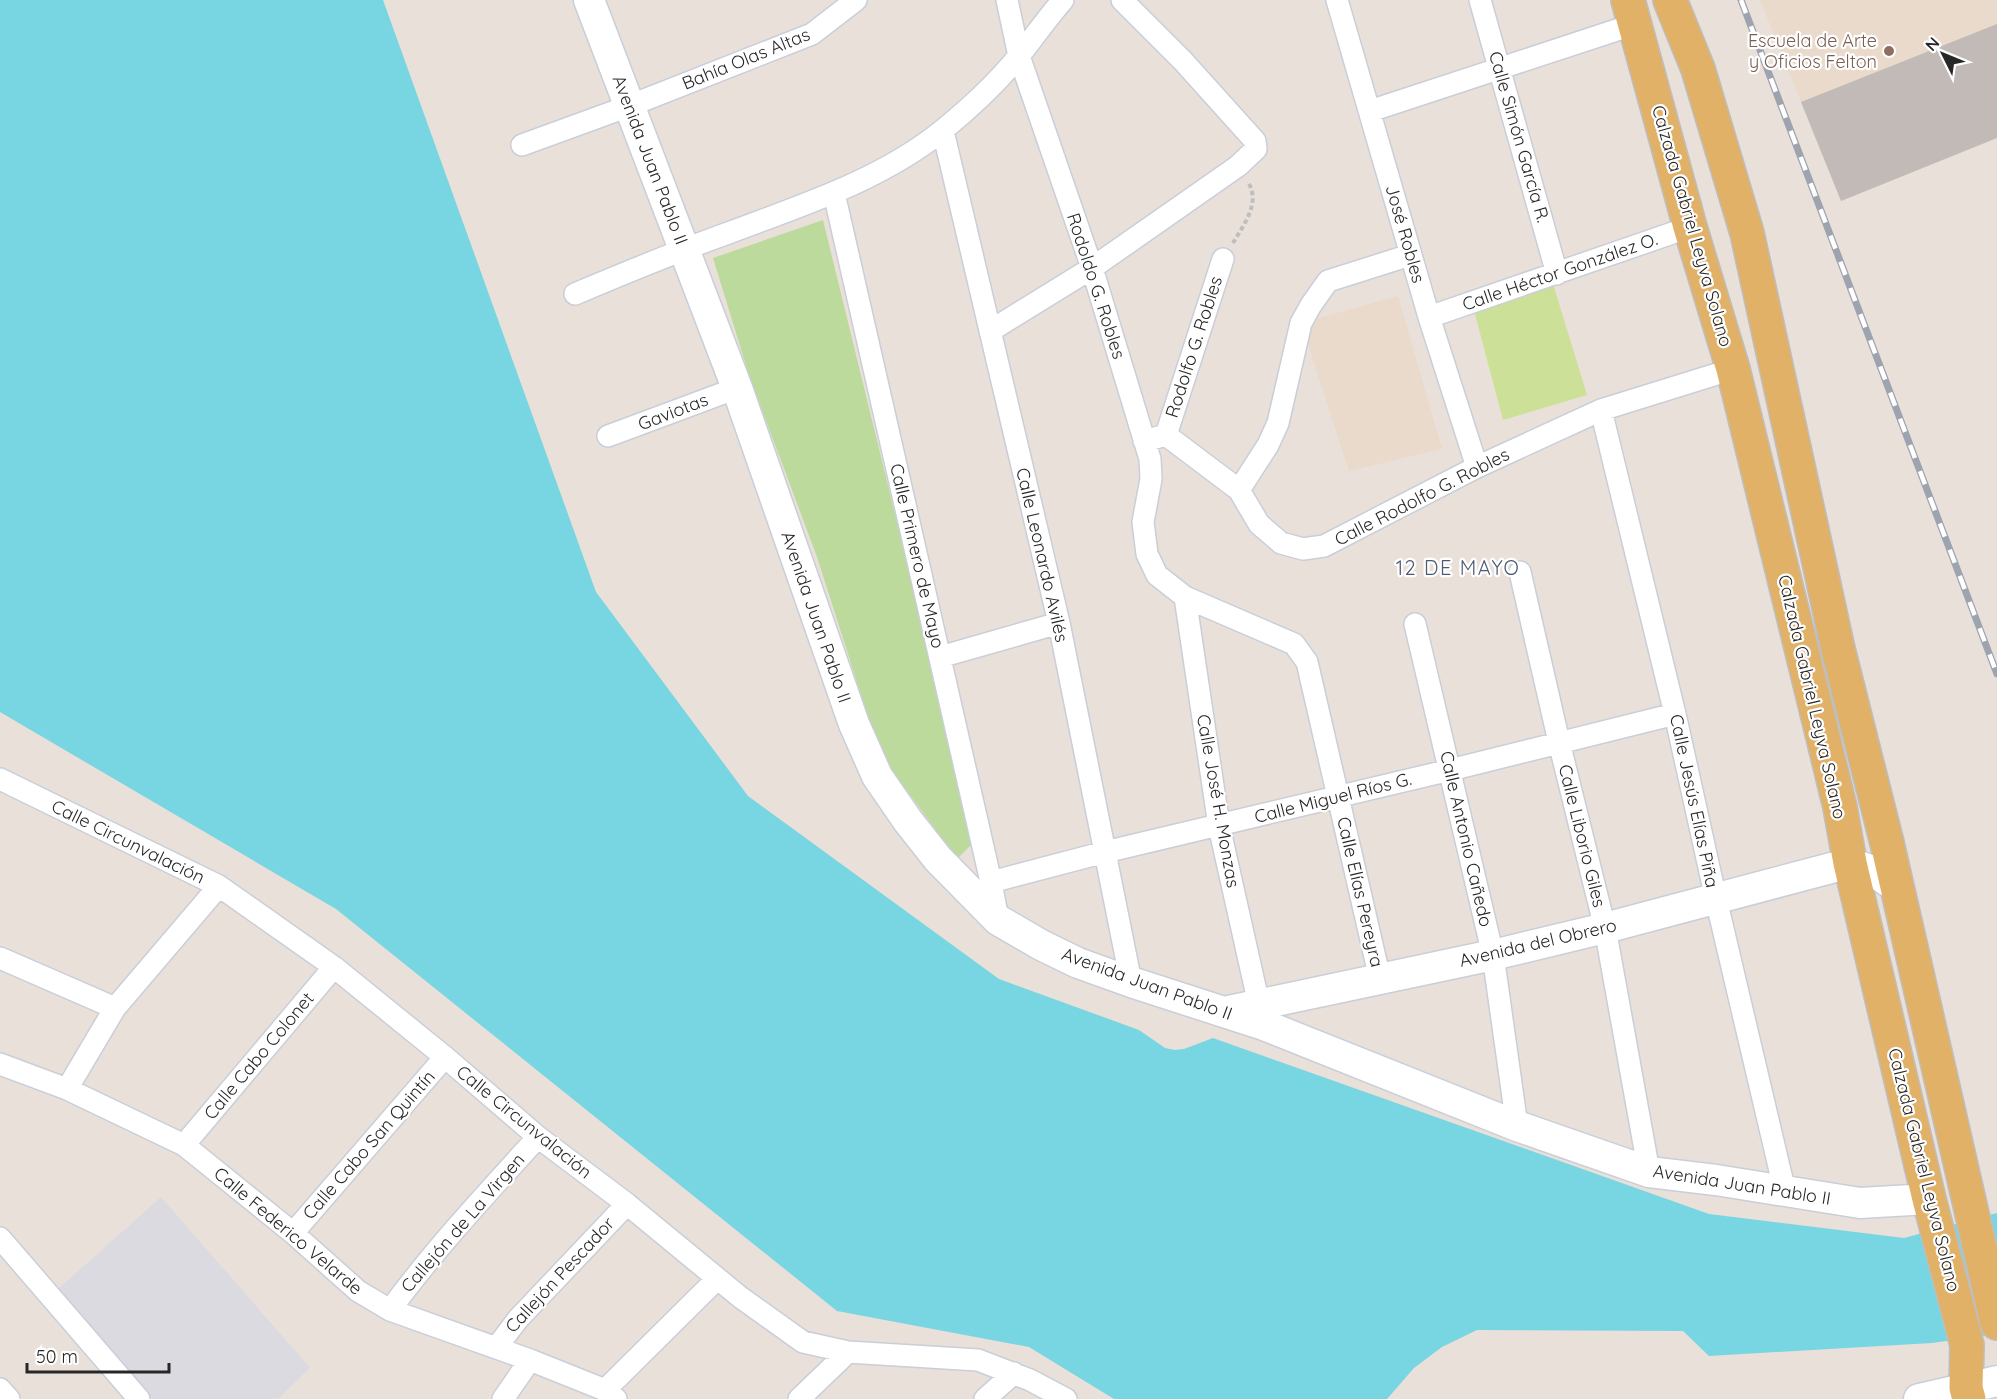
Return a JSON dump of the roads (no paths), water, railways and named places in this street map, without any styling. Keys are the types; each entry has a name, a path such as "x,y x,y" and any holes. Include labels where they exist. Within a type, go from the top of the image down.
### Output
{"main road":[{"name":"Avenida Juan Pablo II","path":"589,0 737,388 854,724 877,776 938,859 998,920 1069,959 1224,1012 1261,1015 1517,1126 1649,1172 1716,1180 1860,1203 1929,1199"},
{"name":"Calzada Gabriel Leyva Solano","path":"1670,0 1698,69 1747,233 1838,649 1887,843 1997,1323"},
{"path":"1688,0 1698,69"},
{"name":"Calzada Gabriel Leyva Solano","path":"1631,12 1690,227 1733,369 1840,807 1850,862 1929,1199 1939,1231 1977,1389"},
{"path":"1850,862 1873,871 1896,887"},
{"name":"Avenida del Obrero","path":"1261,1015 1380,979 1605,928 1850,862"},
{"path":"1919,1399 1977,1389"}],"street":[{"name":"Bahía Olas Altas","path":"522,145 630,106 812,34 856,0"},
{"name":"Rodoldo G. Robles","path":"1007,0 1019,56 1092,268 1150,459 1151,479 1143,522 1147,554 1157,575 1185,597"},
{"path":"575,294 683,249 834,194 876,174 943,130 992,87 1063,0"},
{"path":"990,330 1092,268 1238,166 1254,152 1255,141 1183,62 1122,0"},
{"name":"José Robles","path":"1337,0 1410,255 1477,468"},
{"name":"Calle Simón García R.","path":"1480,0 1557,274"},
{"path":"1370,111 1499,69 1631,12"},
{"name":"Calle Leonardo Avilés","path":"943,130 1059,623 1131,982"},
{"name":"Calle Primero de Mayo","path":"834,194 992,882 998,920"},
{"name":"Calle Héctor González O.","path":"1429,317 1690,227"},
{"path":"1239,490 1268,445 1278,423 1301,323 1311,304 1328,281 1410,255"},
{"name":"Rodolfo G. Robles","path":"1166,435 1223,259"},
{"name":"Calle Rodolfo G. Robles","path":"1166,435 1239,490 1259,524 1281,543 1303,549 1324,546 1477,468 1601,410 1733,369"},
{"name":"Gaviotas","path":"608,436 737,388"},
{"name":"Calle Jesús Elías Piña","path":"1601,410 1675,714 1785,1191"},
{"path":"1144,441 1166,435"},
{"name":"Calle Liborio Giles","path":"1520,572 1558,742 1605,928 1649,1172"},
{"name":"Calle Elías Pereyra","path":"1185,597 1294,644 1302,652 1307,662 1380,979"},
{"name":"Calle José H. Monzas","path":"1185,597 1219,826 1261,1015"},
{"path":"940,657 1059,623"},
{"name":"Calle Antonio Cañedo","path":"1415,624 1493,955 1517,1126"},
{"name":"Calle Miguel Ríos G.","path":"992,882 1105,852 1675,714"},
{"name":"Calle Circunvalación","path":"0,779 219,886 334,967 445,1057 538,1137 627,1204 717,1279 803,1342 848,1352 978,1360 1014,1373 1066,1399"},
{"path":"67,1089 115,1008 219,886"},
{"path":"0,958 115,1008"},
{"name":"Calle Cabo Colonet","path":"184,1145 334,967"},
{"name":"Calle Cabo San Quintín","path":"293,1233 445,1057"},
{"name":"Calle Federico Velarde","path":"0,1064 67,1089 184,1145 293,1233 358,1291 390,1310 530,1360 610,1394"},
{"name":"Callejón de La Virgen","path":"390,1310 454,1230 538,1137"},
{"name":"Callejón Pescador","path":"496,1348 518,1319 627,1204"},
{"path":"0,1238 139,1399"},
{"path":"610,1394 717,1279"},
{"path":"798,1399 848,1352"},
{"path":"503,1399 530,1360"},
{"path":"985,1399 1014,1373"},
{"path":"0,1389 9,1399"}],"water":[{"path":"0,0 383,0 596,592 748,796 999,979 1139,1030 1165,1048 1184,1049 1213,1038 1709,1214 1904,1238 1997,1213 1997,1334 1932,1343 1709,1356 1683,1331 1477,1330 1442,1347 1414,1368 1387,1399 1114,1399 1029,1347 837,1311 336,909 0,712"}],"railway":[{"path":"1741,0 1997,674"}],"place":[{"name":"Escuela de Arte y Oficios Felton","path":"1889,51"}],"district":[{"name":"12 DE MAYO","path":"1458,568"}]}
